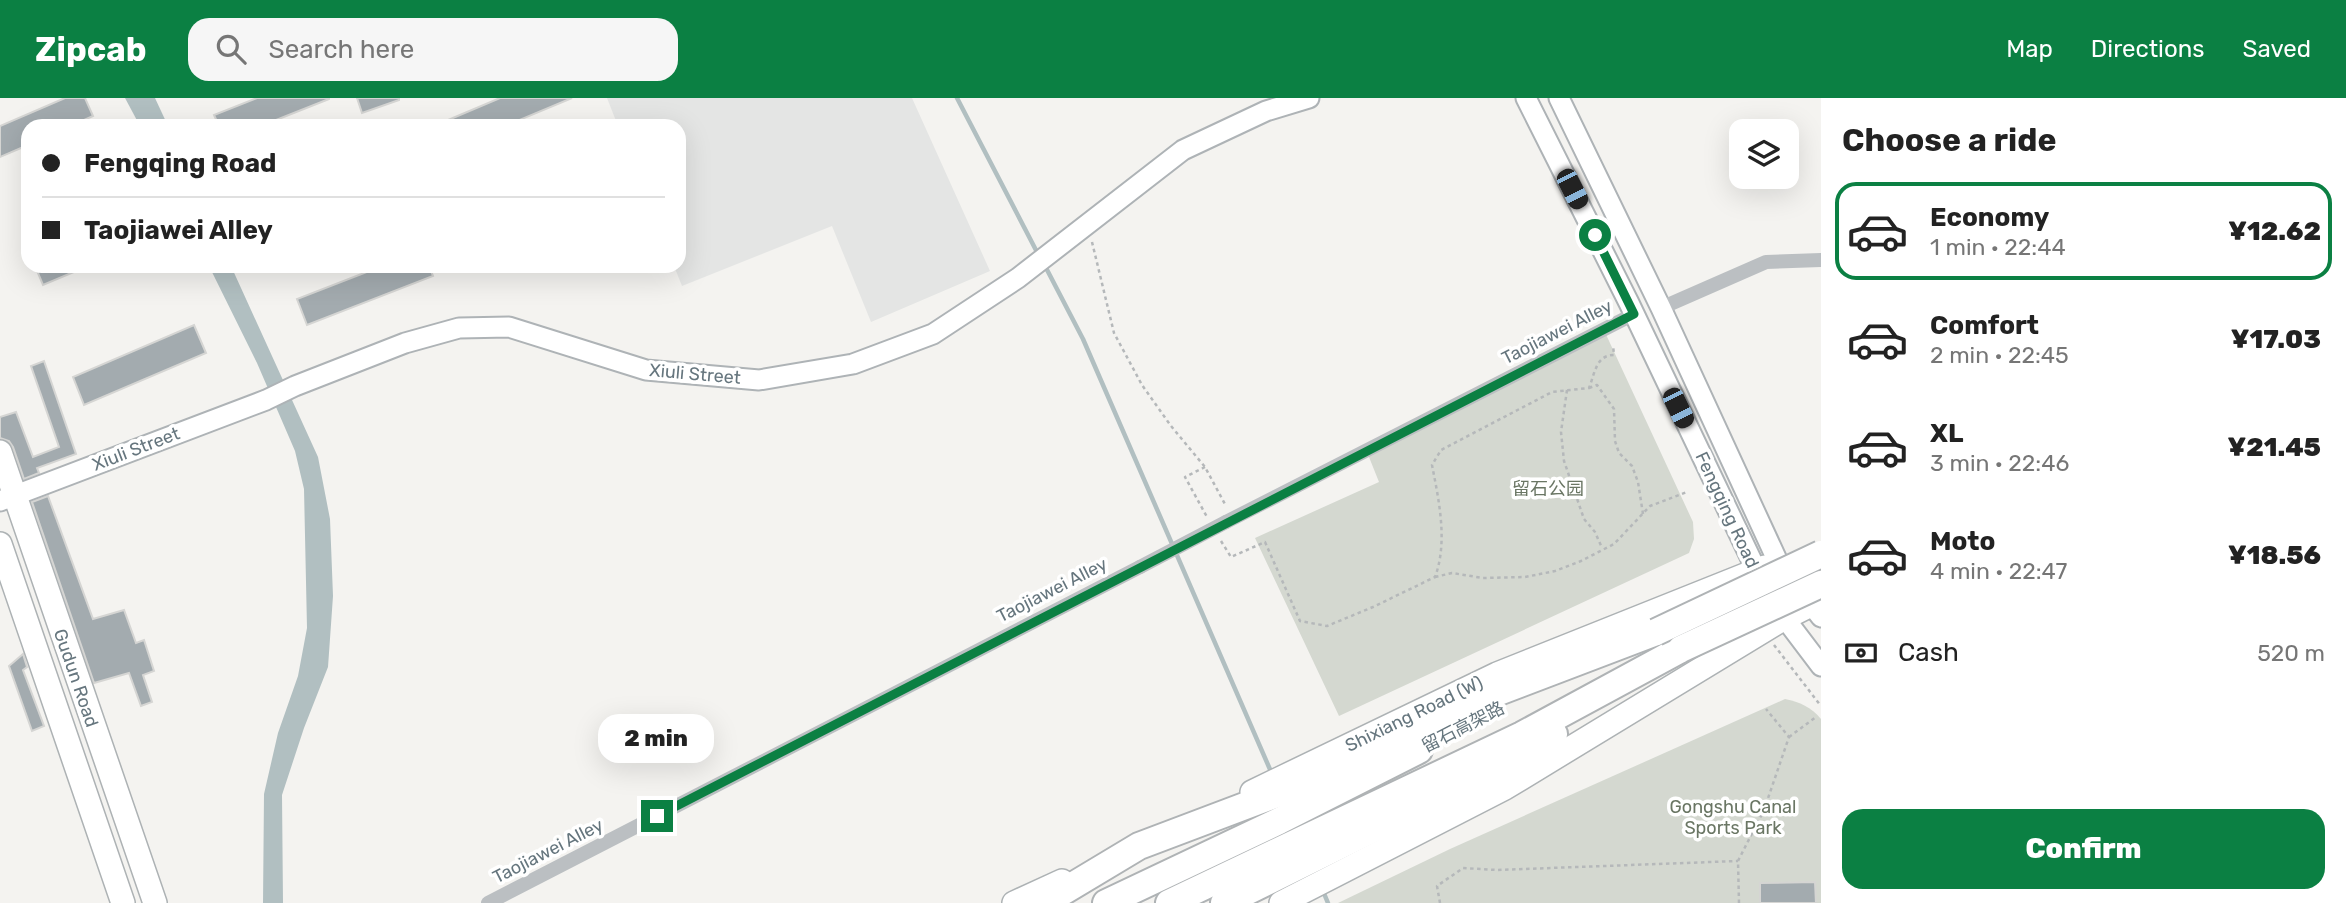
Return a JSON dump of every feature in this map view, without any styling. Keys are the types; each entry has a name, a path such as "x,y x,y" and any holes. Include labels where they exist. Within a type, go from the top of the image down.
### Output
{"highway":[{"path":"1044,903 1139,846 1307,774 1504,698 1656,632 1821,554"},
{"path":"1224,903 1251,889 1296,857 1343,855 1681,649 1819,601"},
{"name":"留石高架路","path":"1107,903 1296,857 1354,783 1504,698"},
{"name":"留石高架路","path":"1168,903 1296,857 1367,808 1525,743"}],"main road":[{"name":"Gudun Road","path":"0,452 7,498 155,903"},
{"name":"Shixiang Road (W)","path":"1307,774 1497,674 1756,572 1821,543"},
{"name":"Gudun Road","path":"0,544 123,903"},
{"path":"1343,855 1505,788 1783,619 1819,601"},
{"path":"1014,903 1139,846"},
{"path":"1281,903 1296,857"}],"street":[{"name":"Xiuli Street","path":"7,498 265,400 405,343 459,328 509,327 646,370 759,380 853,364 933,334 1017,278 1184,150 1266,111 1308,98"},
{"name":"Fengqing Road","path":"1526,98 1634,314 1756,572 1783,619 1821,666"},
{"name":"Fengqing Road","path":"1559,98 1661,308 1778,562 1819,601"},
{"path":"1661,308 1766,262 1821,260"},
{"name":"Taojiawei Alley","path":"488,903 1634,314"}],"path":[{"path":"1081,229 1096,252 1114,333 1142,385 1205,467 1229,521"},
{"path":"1590,388 1599,360 1606,355 1614,355 1613,345"},
{"path":"1435,577 1441,560 1440,505 1432,466 1441,450 1552,392 1597,385 1614,409 1615,441 1619,453 1632,466 1638,482 1643,514"},
{"path":"1567,390 1561,432 1564,461 1584,519 1595,532 1603,550"},
{"path":"1185,477 1205,467"},
{"path":"1231,557 1265,541 1300,621 1327,626 1435,577 1452,573 1482,578 1525,577 1555,571 1614,544 1650,506 1687,492"},
{"path":"1763,632 1821,706"},
{"path":"1766,709 1789,737"},
{"path":"1739,903 1738,861 1764,810 1789,737 1816,717"},
{"path":"1440,903 1437,886 1463,868 1497,870 1738,861"}],"shaded area":[{"path":"125,98 155,98 165,119 136,119"},
{"path":"607,98 912,98 990,271 871,322 832,226 682,286 677,273 686,273 686,119 615,119"},
{"path":"212,273 234,273 318,457 330,519 333,596 328,667 282,795 283,903 263,903 264,794 278,733 298,676 307,628 304,489 295,451 257,363"}],"green space":[{"name":"留石公园","path":"1603,328 1693,522 1694,539 1689,553 1339,716 1255,538 1379,482 1367,452"},
{"name":"Gongshu Canal Sports Park","path":"1785,699 1805,706 1821,719 1821,903 1338,903 1450,849"}],"building":[{"path":"65,98 85,98 93,116 86,119 21,119 21,148 0,157 0,126"},
{"path":"257,98 329,98 279,119 216,119 214,115"},
{"path":"357,98 399,98 399,100 362,113"},
{"path":"500,98 572,98 522,119 450,119"},
{"path":"38,273 71,273 43,285"},
{"path":"364,273 432,273 433,276 307,325 297,299"},
{"path":"194,325 206,353 84,405 73,377"},
{"path":"44,361 76,454 37,468 39,473 24,479 13,447 9,441 0,438 0,417 16,412 33,457 59,447 31,366"},
{"path":"48,496 93,619 124,610 136,643 144,640 154,671 143,675 152,702 141,706 129,673 94,683 32,502"},
{"path":"23,654 27,667 23,670 44,726 32,731 9,666"},
{"path":"1815,882 1816,903 1760,903 1760,883"}],"waterway":[{"path":"957,98 1038,254"},
{"path":"1044,264 1083,339 1272,774"},
{"path":"1323,891 1328,903"}],"route":[{"path":"657,816 1634,314 1595,235"}]}
